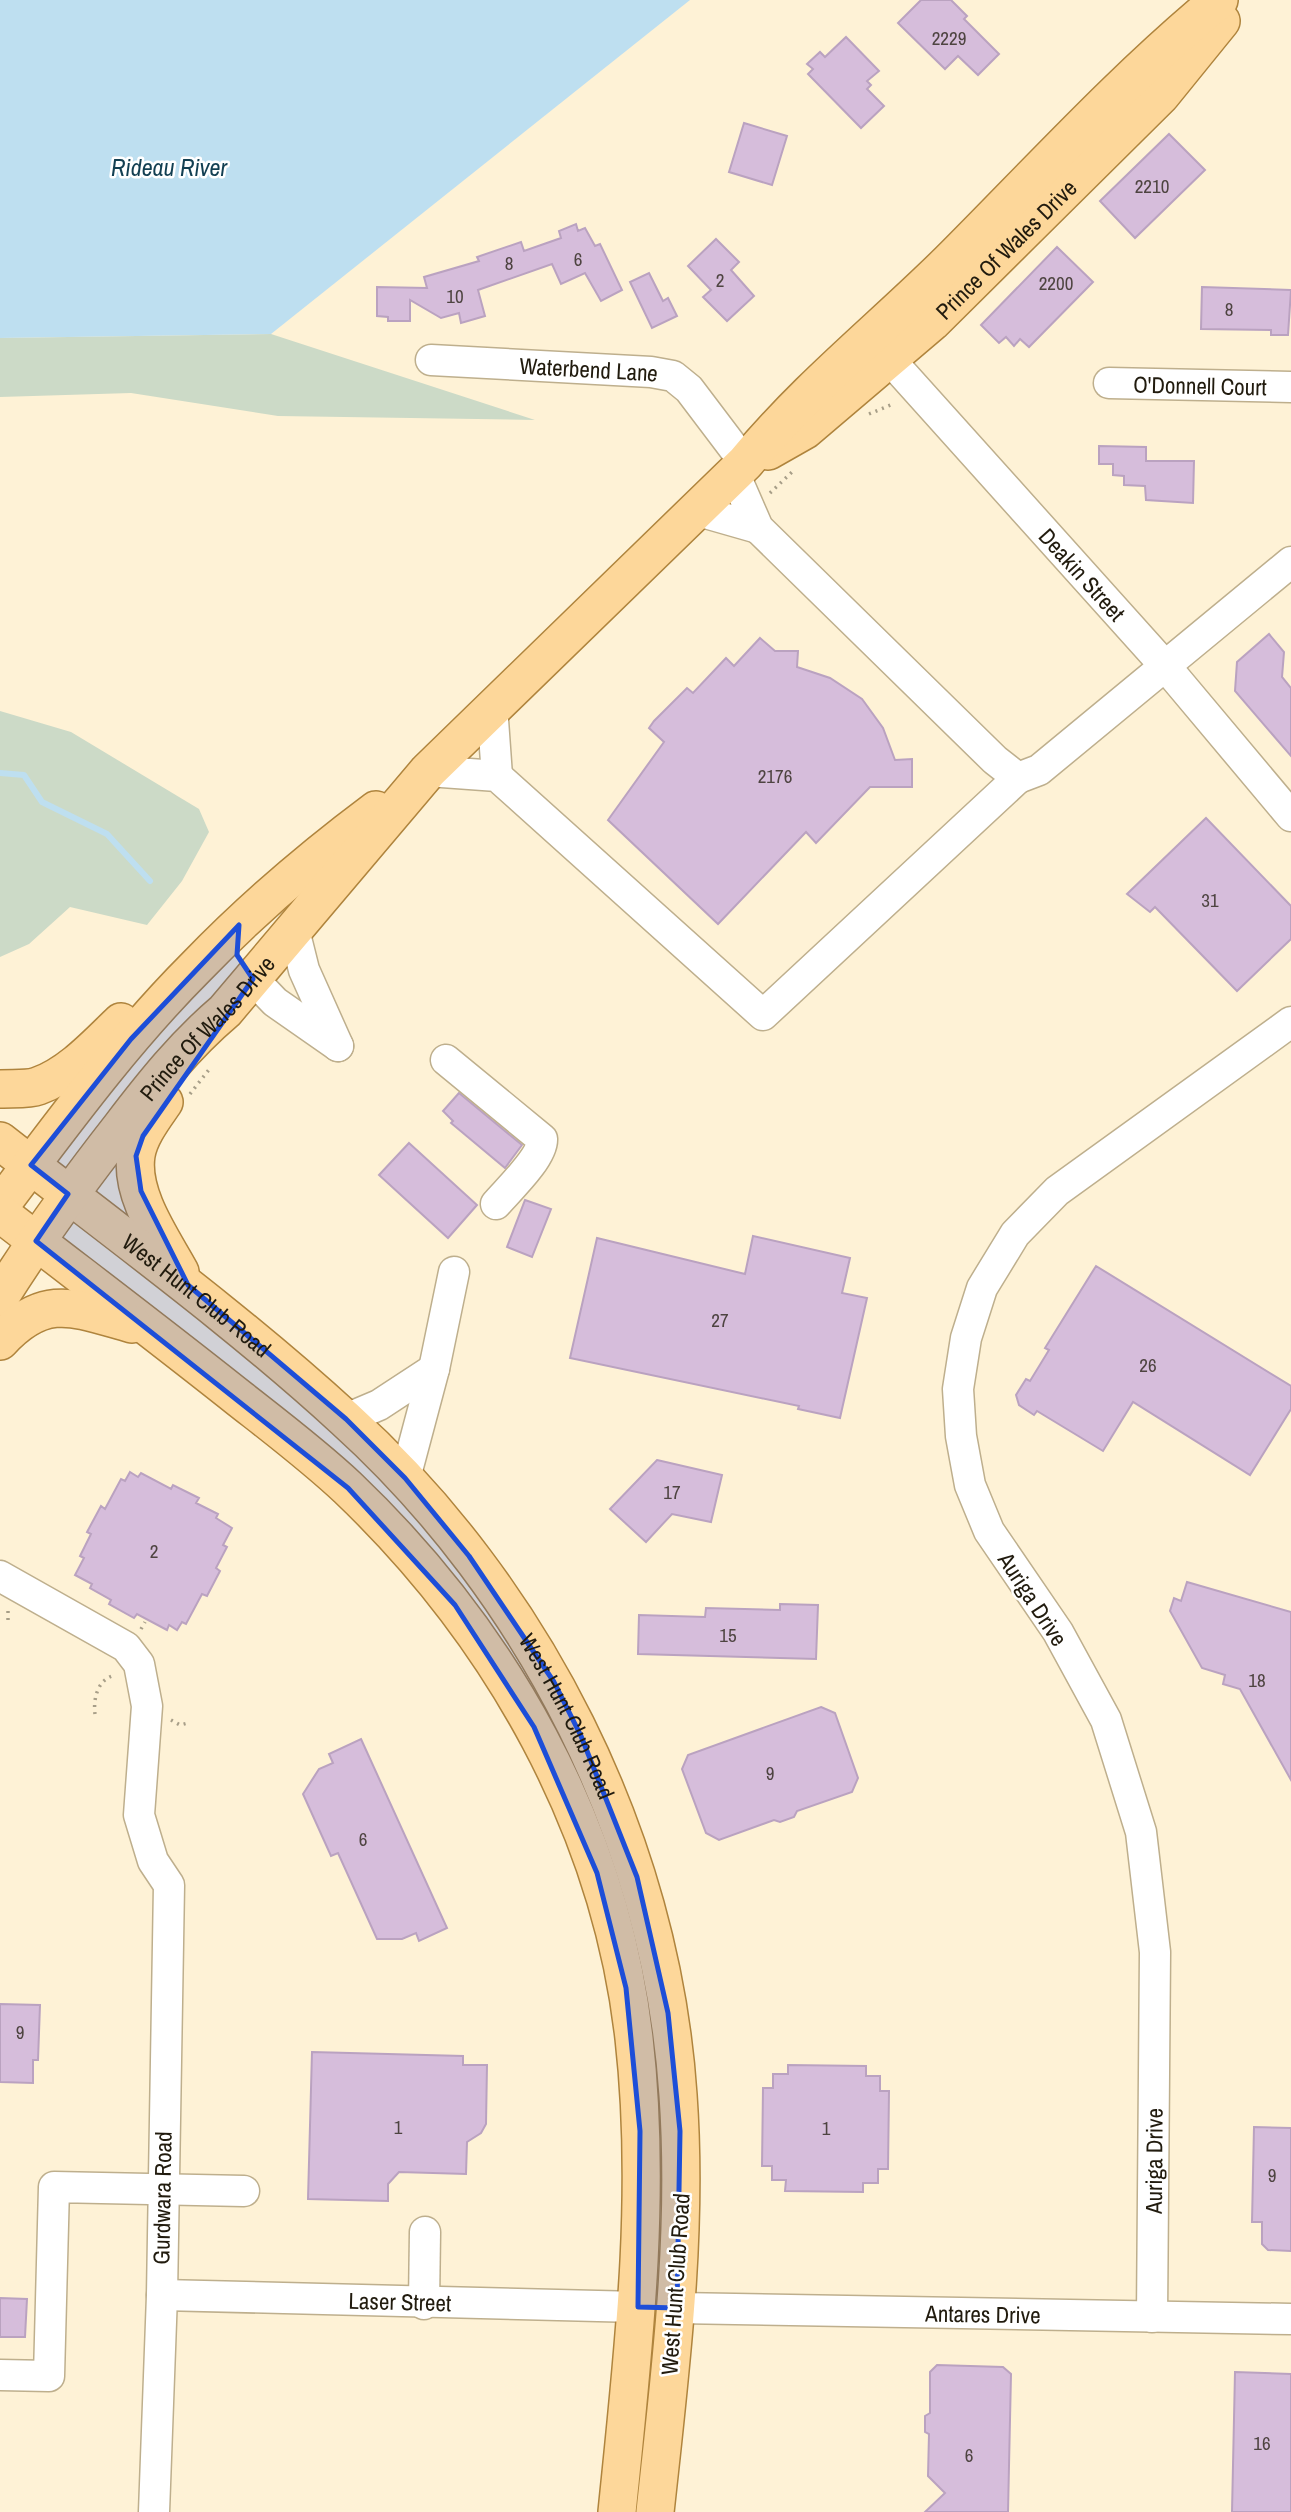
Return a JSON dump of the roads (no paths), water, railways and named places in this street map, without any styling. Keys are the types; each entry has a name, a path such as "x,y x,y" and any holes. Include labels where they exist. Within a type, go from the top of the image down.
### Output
{"main road":[{"name":"Prince Of Wales Drive","path":"880,347 910,300 1137,74 1219,0"},
{"name":"Prince Of Wales Drive","path":"0,1297 68,1194 162,1075 253,979 428,771 740,468 787,413 880,347 1011,246 1161,95 1236,0"},
{"name":"Prince Of Wales Drive","path":"0,1206 83,1097 195,968 239,925 337,839 428,771"},
{"path":"239,925 234,940 237,955 253,979"},
{"path":"0,1089 36,1087 66,1072 154,992 195,968"},
{"path":"188,1285 153,1222 136,1176 136,1156 143,1136 158,1110 225,1011"},
{"name":"West Hunt Club Road","path":"0,1141 188,1285 346,1419 405,1478 469,1556 554,1682 622,1828 650,1925 675,2054 681,2172 677,2308 655,2512"},
{"name":"West Hunt Club Road","path":"0,1213 155,1331 310,1454 348,1488 422,1565 486,1648 517,1696 551,1759 597,1873 618,1951 634,2035 641,2168 638,2307 617,2512"},
{"path":"0,1341 27,1315 52,1308 70,1308 155,1331"},
{"path":"638,2307 677,2308"}],"street":[{"name":"Deakin Street","path":"880,347 1166,667 1291,816"},
{"name":"Waterbend Lane","path":"431,360 652,372 673,376 689,389 740,468 758,528"},
{"name":"O'Donnell Court","path":"1110,383 1291,387"},
{"path":"695,510 758,528 995,760 1018,778"},
{"path":"428,771 497,776 763,1015 1018,778 1039,770 1291,562"},
{"path":"492,706 497,776"},
{"path":"253,979 275,1002 338,1046 303,970 294,930"},
{"name":"Auriga Drive","path":"1152,2317 1155,1952 1141,1832 1105,1720 1058,1632 989,1531 970,1485 961,1436 958,1389 965,1338 982,1288 1015,1234 1057,1191 1291,1021"},
{"path":"446,1060 542,1139 542,1147 536,1157 496,1205"},
{"path":"405,1478 434,1369 454,1272"},
{"path":"346,1419 379,1405 434,1369"},
{"name":"Gurdwara Road","path":"0,1576 111,1636 126,1647 139,1664 146,1706 139,1815 153,1860 169,1885 161,2188 162,2295 154,2512"},
{"path":"0,2375 49,2376 54,2187 244,2191"},
{"path":"424,2304 425,2232"},
{"name":"Laser Street","path":"162,2295 424,2304 638,2307"},
{"name":"Antares Drive","path":"677,2308 1291,2319"}],"water":[{"name":"Rideau River","path":"0,0 690,0 271,334 0,338"}],"waterway":[{"path":"0,773 24,775 42,802 107,834 150,881"}]}
